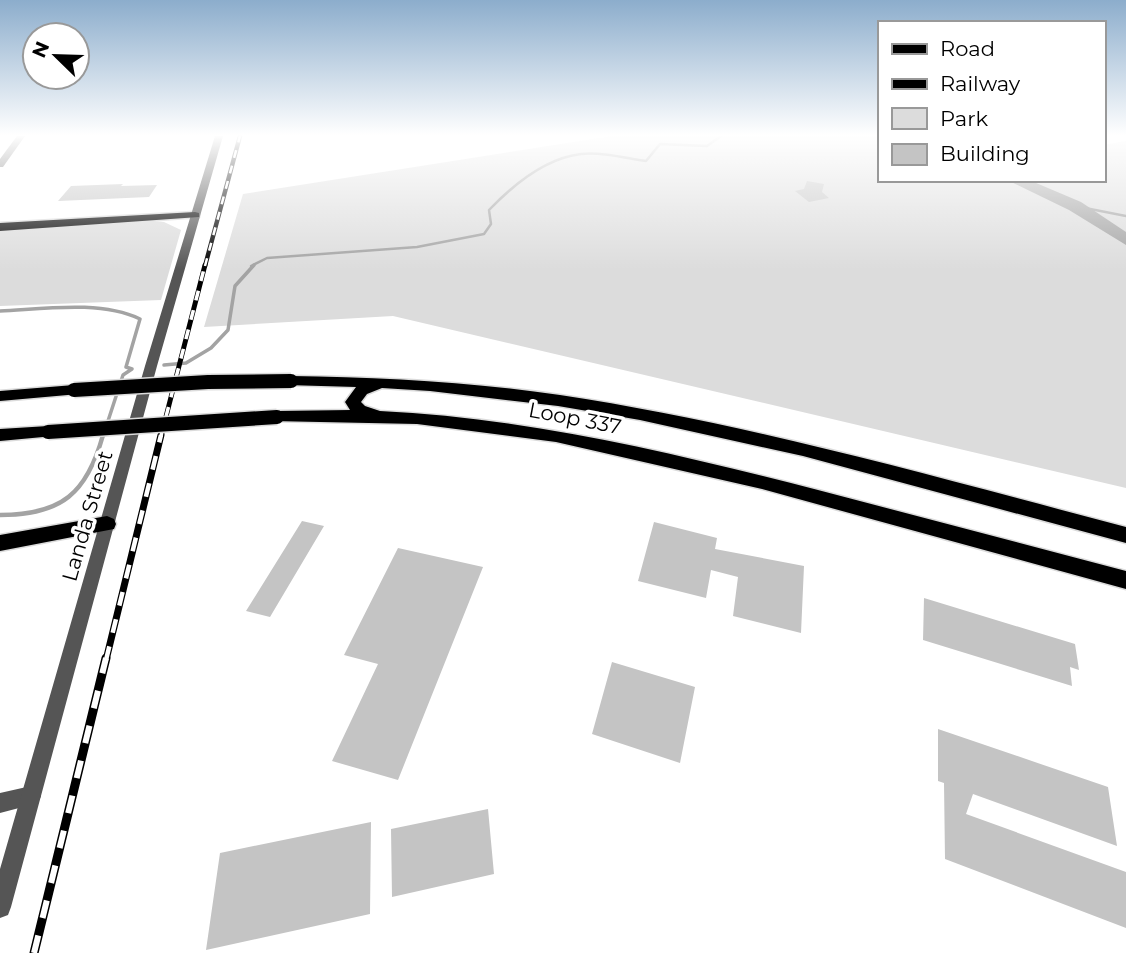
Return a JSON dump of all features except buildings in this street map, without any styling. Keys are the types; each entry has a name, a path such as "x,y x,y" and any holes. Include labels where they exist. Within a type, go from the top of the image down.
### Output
{"main road":[{"path":"0,228 195,215"},
{"path":"152,218 177,222 190,232"},
{"name":"Loop 337","path":"0,396 208,382 290,381 404,384 532,397 668,420 807,452 1126,535"},
{"path":"383,418 359,410 353,402 355,396 370,387 404,384"},
{"name":"Loop 337","path":"0,435 276,417 432,420 536,432 722,471 1126,580"},
{"path":"0,543 107,524"}],"street":[{"name":"Landa Street","path":"0,907 205,180"},
{"path":"0,803 31,796"}],"green space":[{"path":"329,180 1126,180 1126,488 393,316 204,327 243,194"},
{"path":"142,220 164,222 181,230 161,300 0,306 0,231"}],"waterway":[{"path":"251,266 267,258 417,247 484,234 491,224 489,210 522,180"},
{"path":"1020,182 1075,206 1126,240"},
{"path":"1075,206 1126,216"},
{"path":"164,365 186,363 211,348 228,330 235,286 254,265"},
{"path":"0,311 107,309 140,319 126,367 132,369 123,375 107,424"},
{"path":"103,436 104,432"},
{"path":"0,515 40,511 69,497 89,472 103,435"}],"railway":[{"path":"205,266 228,180"},
{"path":"161,436 205,265"},
{"path":"106,660 161,435"},
{"path":"34,953 106,658"}]}
